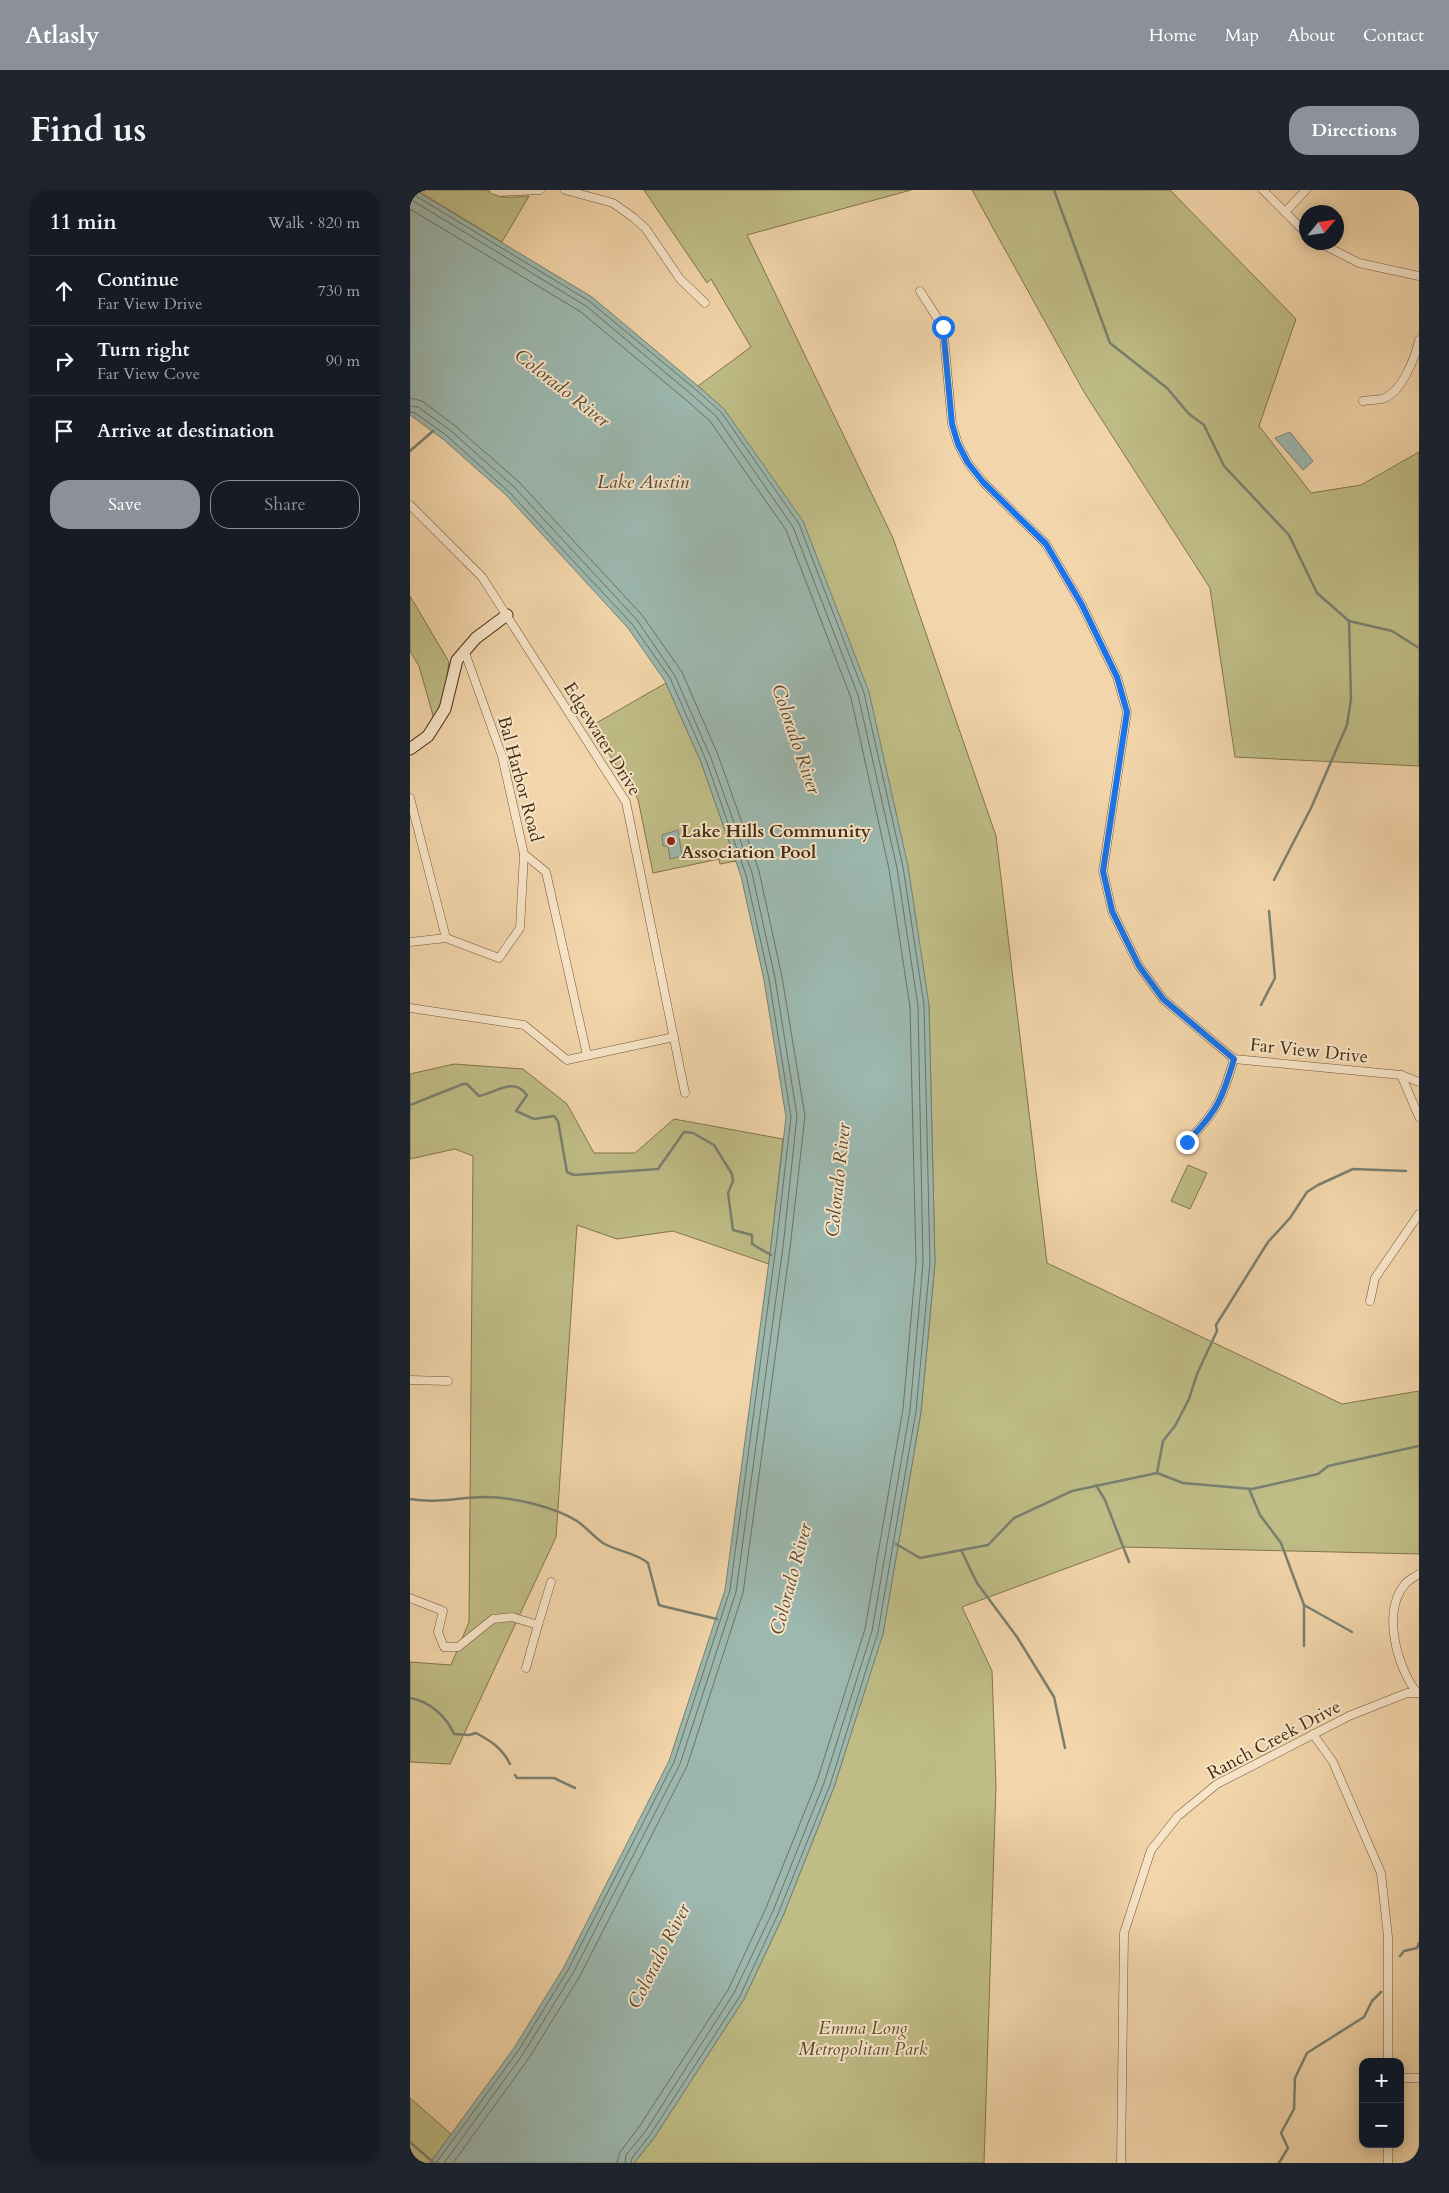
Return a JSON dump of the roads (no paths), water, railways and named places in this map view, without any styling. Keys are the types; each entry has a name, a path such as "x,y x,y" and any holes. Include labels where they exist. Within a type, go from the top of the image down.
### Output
{"street":[{"path":"494,190 500,192 540,190"},
{"path":"565,190 573,190 613,203 634,218 646,229 680,279 705,302"},
{"path":"1263,190 1299,226"},
{"path":"1285,212 1306,190"},
{"path":"1334,250 1359,263 1419,276"},
{"name":"Far View Drive","path":"920,291 943,327 952,424 958,444 968,463 983,482 1046,544 1082,605 1117,677 1127,712 1103,871 1112,911 1139,966 1163,999 1234,1059 1401,1075 1419,1082"},
{"path":"1362,401 1384,398 1392,392 1410,369 1419,340"},
{"name":"Edgewater Drive","path":"410,505 482,577 626,802 685,1093"},
{"path":"410,749 428,736 441,717 450,693 456,660 464,650 507,615"},
{"name":"Bal Harbor Road","path":"464,650 502,756 524,854 546,872 587,1055"},
{"path":"410,798 446,938"},
{"path":"410,942 446,938 499,958 520,928 524,854"},
{"path":"410,1008 524,1025 567,1060 674,1037"},
{"path":"1187,1142 1210,1118 1224,1093 1234,1059"},
{"path":"1401,1075 1419,1117"},
{"path":"1370,1301 1375,1278 1419,1214"},
{"path":"410,1380 448,1381"},
{"path":"1418,1693 1407,1680 1402,1666 1393,1619 1399,1595 1406,1583 1419,1574"},
{"path":"526,1668 550,1582"},
{"path":"410,1598 443,1612 438,1632 444,1647 458,1647 493,1619 512,1617 538,1625"},
{"name":"Ranch Creek Drive","path":"1122,2163 1124,1933 1151,1850 1178,1816 1217,1784 1357,1713 1407,1693 1418,1693"},
{"path":"1313,1734 1333,1762 1381,1873 1388,1937 1388,2058"},
{"path":"1404,2078 1419,2078"},
{"path":"1388,2148 1388,2163"}],"water":[{"name":"Lake Austin","path":"410,190 419,190 418,192 592,297 698,386 724,409 803,521 869,692 908,866 929,1005 935,1263 921,1412 883,1634 834,1787 783,1916 744,1999 654,2138 634,2163 430,2163 514,2048 564,1967 669,1761 725,1590 771,1246 786,1117 764,980 741,876 701,762 665,681 628,628 506,495 443,439 410,415"},
{"path":"1290,432 1313,461 1303,470 1275,438"},
{"name":"Lake Hills Community Association Pool","path":"678,830 682,856 670,859 668,846 663,846 662,835"}],"waterway":[{"path":"1054,190 1110,343 1167,388 1189,414 1204,425 1224,466 1289,535 1317,593 1349,621 1351,699 1347,725 1311,808 1274,880"},
{"path":"410,451 433,431"},
{"path":"1349,621 1392,631 1419,648"},
{"path":"1261,1005 1275,978 1269,911"},
{"path":"410,1105 463,1084 467,1084 479,1096 510,1086 522,1089 527,1095 516,1111 534,1119 554,1116 558,1121 567,1172 574,1175 658,1169 684,1132 693,1133 714,1145 732,1174 733,1181 728,1193 733,1230 752,1235 752,1244 771,1255"},
{"path":"1157,1473 1163,1441 1175,1426 1189,1399 1197,1374 1217,1331 1216,1325 1268,1242 1290,1218 1307,1192 1353,1169 1406,1171"},
{"path":"896,1544 920,1558 988,1545 1014,1518 1072,1491 1157,1473 1183,1483 1252,1489 1318,1474 1328,1466 1419,1446"},
{"path":"1096,1485 1105,1500 1129,1562"},
{"path":"1249,1489 1260,1515 1281,1543 1304,1605 1304,1646"},
{"path":"410,1499 429,1501 496,1497 557,1511 577,1521 603,1543 638,1556 648,1563 659,1605 717,1619"},
{"path":"961,1550 977,1583 1017,1637 1054,1697 1065,1748"},
{"path":"1304,1605 1352,1632"},
{"path":"410,1698 424,1702 436,1710 442,1715 454,1734 469,1735 476,1733 487,1739 500,1749 510,1764"},
{"path":"515,1775 517,1778 554,1778 575,1788"},
{"path":"1400,1956 1404,1951 1417,1948 1419,1943"},
{"path":"1279,2163 1288,2148 1281,2133 1294,2109 1295,2078 1307,2053 1364,2017 1372,2001 1381,1992"},
{"path":"410,2142 434,2163"}],"place":[{"name":"Lake Hills Community Association Pool","path":"671,841"}],"water label":[{"name":"Colorado River","path":"562,388"},
{"name":"Colorado River","path":"796,739"},
{"name":"Colorado River","path":"838,1180"},
{"name":"Colorado River","path":"791,1579"},
{"name":"Colorado River","path":"659,1956"}],"park label":[{"name":"Emma Long Metropolitan Park","path":"863,2038"}]}
